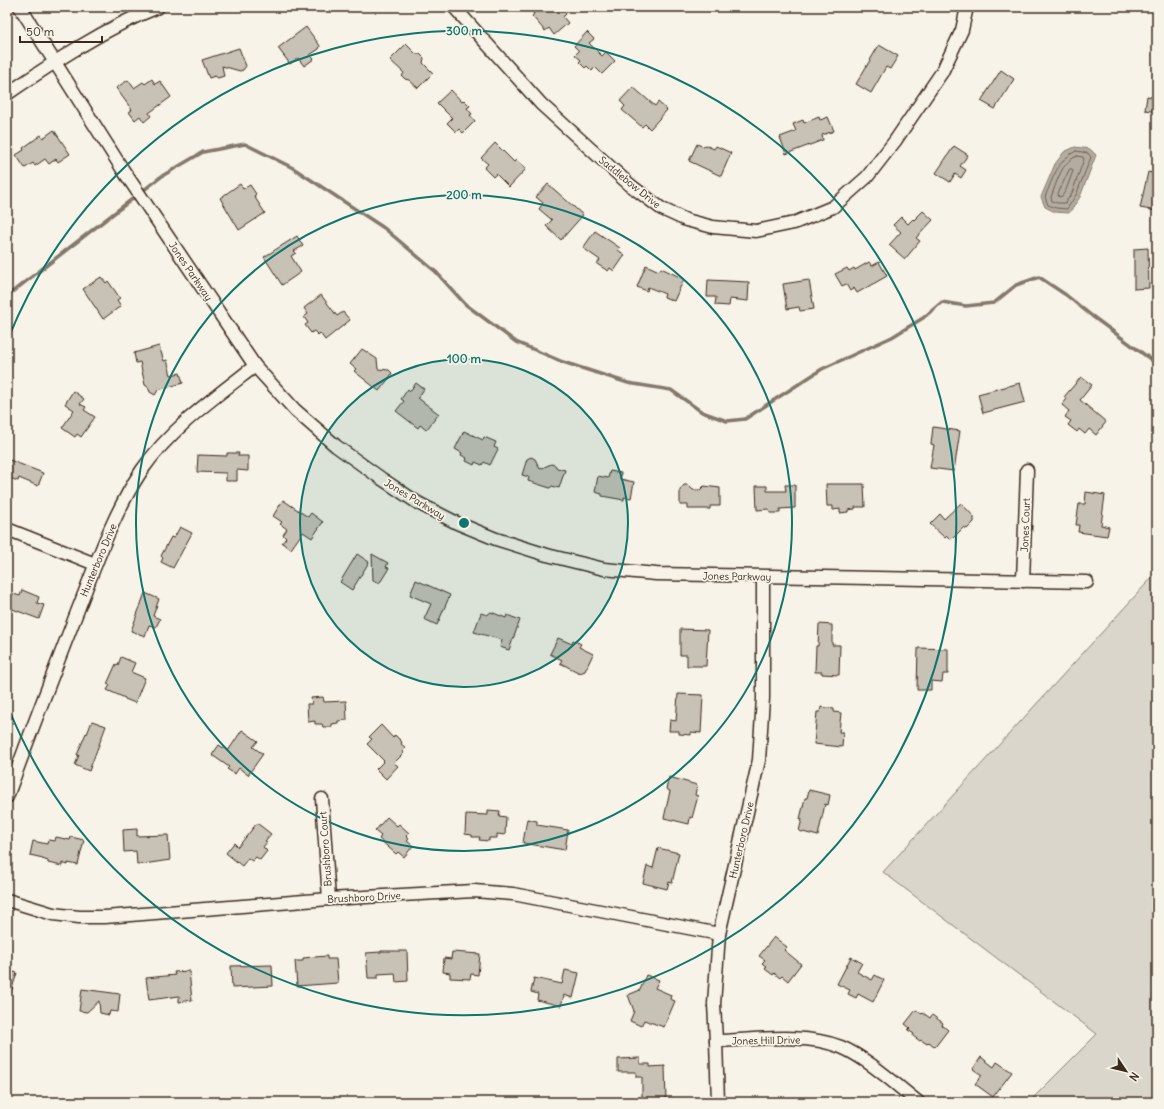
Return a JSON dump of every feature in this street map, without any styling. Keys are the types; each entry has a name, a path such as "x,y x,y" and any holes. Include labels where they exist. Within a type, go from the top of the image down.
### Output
{"street":[{"name":"Jones Parkway","path":"20,7 123,170 255,366 295,410 336,446 418,503 457,523 496,539 547,555 604,569 656,574 763,577 1087,582"},
{"path":"7,94 54,62 137,15 158,7"},
{"name":"Saddlebow Drive","path":"454,7 541,104 630,185 662,209 686,220 714,227 756,231 794,223 833,207 867,177 942,72 962,30 968,7"},
{"name":"Hunterboro Drive","path":"7,797 95,564 122,505 142,470 173,433 211,400 255,366"},
{"name":"Jones Court","path":"1023,581 1027,470"},
{"path":"7,529 95,564"},
{"name":"Hunterboro Drive","path":"718,1102 714,1004 719,934 759,760 763,698 763,577"},
{"name":"Brushboro Court","path":"322,799 329,899"},
{"name":"Brushboro Drive","path":"7,900 53,914 79,917 105,917 329,899 474,891 504,892 719,934"},
{"name":"Jones Hill Drive","path":"716,1041 792,1038 813,1040 841,1047 865,1061 918,1102"}],"shaded area":[{"path":"1157,572 1157,1102 1029,1102 1097,1034 883,872"}],"water":[{"path":"1075,147 1090,149 1096,155 1080,197 1069,213 1055,212 1045,207 1041,197 1055,164 1064,152"}],"building":[{"path":"528,7 560,7 566,14 563,17 568,23 554,35 549,28 545,31 532,16 534,14"},
{"path":"306,27 320,46 319,49 310,55 314,59 304,66 298,58 290,64 278,48"},
{"path":"587,32 594,39 589,43 602,56 606,52 615,61 602,74 595,67 592,71 587,66 585,68 579,62 581,60 575,55 579,51 574,46"},
{"path":"406,44 416,54 420,54 424,58 423,63 433,73 418,88 402,76 404,73 390,60"},
{"path":"879,45 898,56 890,69 886,67 871,93 856,84"},
{"path":"239,48 246,66 243,70 240,71 222,66 224,76 209,78 202,60"},
{"path":"1001,70 1014,79 995,109 981,101"},
{"path":"152,79 155,84 160,81 171,97 149,113 151,116 144,122 140,116 135,120 129,112 132,110 116,88 128,80 134,88 143,82 145,84"},
{"path":"633,87 655,106 658,102 667,110 650,129 645,124 642,127 622,110 625,106 620,101"},
{"path":"451,90 462,102 464,100 470,106 467,108 475,121 463,133 459,129 456,132 447,123 452,118 437,103"},
{"path":"1147,96 1157,98 1157,112 1145,110"},
{"path":"819,117 820,120 828,117 834,131 822,135 823,140 786,154 780,137 796,131 793,124 803,120 804,123"},
{"path":"54,130 70,154 58,162 56,159 49,164 45,159 35,166 33,163 25,168 16,155 41,135 43,138"},
{"path":"495,143 514,162 516,160 526,169 509,187 496,174 493,177 484,168 488,164 481,158"},
{"path":"697,144 704,147 705,145 714,149 716,146 731,153 721,176 689,161"},
{"path":"954,146 968,155 960,166 966,170 961,178 955,174 950,182 936,173"},
{"path":"1148,172 1157,174 1157,211 1140,208"},
{"path":"240,184 243,189 250,185 256,194 254,196 265,213 239,230 220,198"},
{"path":"548,184 583,215 561,240 546,226 552,220 539,209 543,203 536,197"},
{"path":"923,211 933,220 916,238 920,241 905,259 889,245 901,232 893,225 901,217 908,224"},
{"path":"595,231 620,248 618,250 625,255 614,271 610,268 608,271 597,264 600,260 583,248"},
{"path":"297,236 303,246 294,251 296,253 291,256 301,272 282,285 264,257"},
{"path":"1148,248 1149,288 1134,289 1134,249"},
{"path":"869,262 872,266 879,262 887,276 857,293 854,288 850,291 846,284 842,286 835,274 847,268 849,271 854,268 855,270"},
{"path":"646,265 659,271 661,268 684,279 674,301 664,297 665,294 648,287 647,291 637,287"},
{"path":"101,277 106,283 108,281 120,298 117,300 121,306 103,319 83,289"},
{"path":"708,280 749,282 748,301 730,299 729,306 715,305 716,297 707,297"},
{"path":"809,280 814,309 800,311 799,307 787,309 783,284"},
{"path":"321,295 337,316 343,312 350,320 325,340 320,333 318,335 314,331 311,333 305,325 308,323 304,317 308,314 304,308"},
{"path":"159,346 164,361 167,360 171,375 180,373 183,383 158,390 155,395 150,392 148,387 145,385 140,362 136,363 134,353"},
{"path":"362,349 377,359 378,369 389,370 392,373 379,391 354,371 356,369 350,364"},
{"path":"1081,377 1092,385 1080,400 1106,422 1096,435 1089,429 1085,434 1079,429 1077,432 1068,425 1071,421 1065,417 1069,411 1062,405 1067,399 1064,397"},
{"path":"416,383 424,389 418,398 439,414 426,430 420,425 418,428 396,411 404,401 401,399 408,389 410,391"},
{"path":"1020,383 1025,402 983,413 978,394"},
{"path":"73,391 84,399 80,404 86,407 84,410 95,417 81,437 77,434 75,437 62,428 74,410 65,404"},
{"path":"933,427 960,431 954,471 930,468 934,445 931,444"},
{"path":"464,431 483,440 484,437 496,442 494,447 498,449 490,465 484,462 482,465 475,462 474,465 466,461 467,458 455,449"},
{"path":"227,453 239,453 238,456 248,456 248,471 237,470 237,481 226,481 226,473 197,472 198,455 227,456"},
{"path":"531,457 535,459 540,469 551,464 555,465 557,468 565,470 559,488 552,486 550,488 528,481 529,477 522,475 527,459"},
{"path":"7,459 43,473 38,486 19,478 18,481 7,477"},
{"path":"610,471 621,473 620,479 634,482 631,498 624,497 624,500 602,496 602,494 595,492 598,476 608,478"},
{"path":"826,484 864,484 865,507 855,507 855,509 848,510 848,512 840,513 840,509 833,510 833,506 827,506"},
{"path":"684,485 688,485 693,490 700,490 704,486 720,488 720,506 710,506 710,509 688,509 688,505 680,505 680,490"},
{"path":"785,485 795,485 795,508 780,509 780,513 770,513 769,509 757,510 756,486 767,486 767,491 786,491"},
{"path":"1086,492 1105,495 1101,525 1109,527 1107,536 1078,532 1079,525 1076,525 1079,504 1085,504"},
{"path":"283,500 308,517 311,513 323,522 312,538 303,532 291,549 282,543 286,538 283,535 287,529 280,524 282,522 273,516"},
{"path":"961,503 974,517 974,522 967,529 964,527 951,540 947,536 945,538 930,524 940,514 944,519"},
{"path":"180,527 192,533 173,568 161,562 163,558 161,556 171,537 174,538"},
{"path":"357,554 369,562 352,590 340,582"},
{"path":"372,554 388,563 386,567 389,568 381,581 378,583 373,580"},
{"path":"416,580 450,595 437,625 424,619 431,604 410,595"},
{"path":"22,590 39,597 37,603 44,605 39,619 7,607 7,592 20,596"},
{"path":"145,593 159,599 153,616 160,619 156,627 149,625 145,636 131,631"},
{"path":"491,612 506,618 507,615 520,620 509,650 500,647 502,640 474,632 481,613 487,615"},
{"path":"819,624 832,625 832,645 840,645 839,675 815,672"},
{"path":"680,629 708,630 706,666 687,666 687,655 680,655"},
{"path":"558,638 572,644 573,640 581,644 579,647 593,654 585,671 580,673 560,663 562,660 550,654"},
{"path":"918,648 948,649 948,674 943,674 942,682 931,681 931,690 917,690"},
{"path":"121,657 135,663 131,672 145,678 135,703 107,690 110,685 107,684 116,664 118,665"},
{"path":"678,694 703,695 701,733 691,732 691,735 679,734 679,731 669,731 670,720 676,721"},
{"path":"323,697 324,702 346,701 347,720 338,721 338,723 332,724 332,727 323,727 322,724 315,724 315,721 308,722 307,704 312,704 311,698"},
{"path":"821,707 834,709 834,712 841,713 839,732 843,732 842,747 814,744 817,712 820,712"},
{"path":"92,721 106,726 89,771 75,765 79,755 77,755"},
{"path":"381,725 393,738 395,735 402,742 401,744 406,748 402,752 404,753 394,763 398,766 386,779 376,769 384,761 367,744 372,739 369,737"},
{"path":"242,730 258,741 253,747 263,754 248,775 239,768 235,774 227,769 229,767 212,755 219,745 228,751"},
{"path":"669,777 697,785 695,795 698,796 689,824 664,818 670,791 666,789"},
{"path":"809,790 830,795 828,805 825,804 818,836 799,831 805,798 807,798"},
{"path":"488,810 500,811 499,816 506,817 505,835 497,834 497,838 489,838 489,841 479,840 480,837 472,837 472,835 465,834 466,814 488,815"},
{"path":"387,817 397,826 399,824 409,833 406,836 409,839 407,841 413,846 404,857 398,852 396,854 379,839 381,836 375,831"},
{"path":"527,819 537,821 537,825 568,830 565,850 523,843"},
{"path":"257,823 271,834 265,841 267,842 263,847 267,851 260,860 256,857 252,861 248,858 242,866 226,853 234,843 238,847"},
{"path":"137,829 137,836 168,835 170,860 137,865 136,851 124,852 123,830"},
{"path":"56,837 70,840 71,837 84,840 78,865 68,863 68,865 62,863 62,866 48,863 48,861 42,859 43,858 30,855 33,841 47,844 48,840 55,841"},
{"path":"658,848 679,853 672,883 669,882 667,889 643,883 647,866 653,868"},
{"path":"774,937 787,947 784,950 801,964 788,981 782,976 780,978 774,973 773,975 765,969 767,967 762,963 765,960 759,956"},
{"path":"381,951 407,951 408,981 396,982 395,973 378,974 378,978 368,978 366,953"},
{"path":"452,952 480,954 478,975 471,974 470,979 450,978 450,973 443,972 444,958 451,959"},
{"path":"327,956 327,959 336,959 338,983 297,986 295,961 303,961 303,958"},
{"path":"851,957 862,963 857,972 872,980 875,975 884,980 873,1002 858,994 856,998 848,994 850,990 837,984"},
{"path":"272,965 273,986 232,988 231,966"},
{"path":"7,970 17,973 9,998 7,998"},
{"path":"565,970 579,973 573,998 564,995 561,1006 537,1000 538,994 531,992 534,978 562,984"},
{"path":"189,971 192,1000 179,1002 179,996 149,1000 146,978 175,975 174,972"},
{"path":"646,975 659,980 655,988 671,995 670,999 675,1001 664,1027 644,1020 641,1026 630,1021 634,1011 628,995 640,990"},
{"path":"82,989 120,994 118,1012 110,1011 109,1015 100,1013 99,1001 87,1012 79,1011"},
{"path":"916,1010 930,1018 932,1015 943,1023 942,1025 948,1030 935,1047 929,1042 927,1044 921,1040 920,1041 908,1030 910,1028 905,1024"},
{"path":"981,1057 994,1067 997,1062 1012,1072 993,1097 975,1084 982,1075 973,1069"},
{"path":"640,1058 640,1064 650,1064 650,1067 665,1066 666,1102 646,1102 646,1098 642,1098 642,1077 636,1077 636,1072 618,1072 618,1059"}],"waterway":[{"path":"7,296 162,176 203,152 245,144 293,168 384,228 436,272 465,304 516,342 563,362 628,383 671,390 702,412 727,421 745,419 822,369 892,337 923,318 942,302 966,306 994,303 1016,285 1039,277 1066,295 1157,364"}]}
